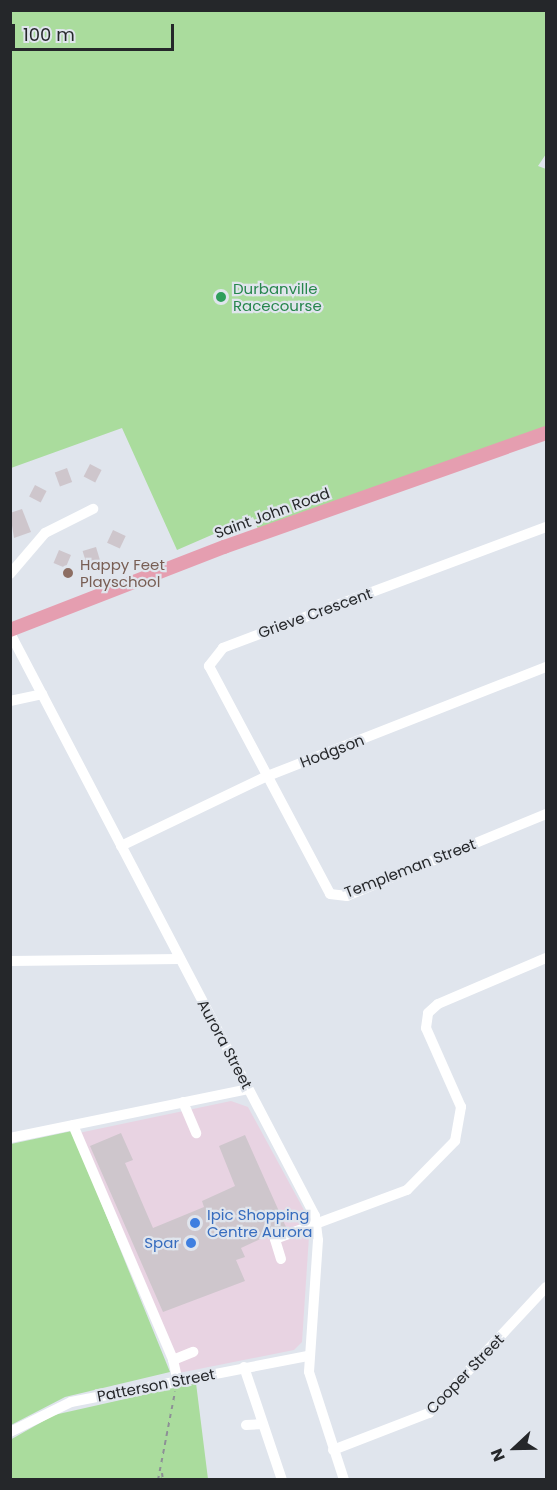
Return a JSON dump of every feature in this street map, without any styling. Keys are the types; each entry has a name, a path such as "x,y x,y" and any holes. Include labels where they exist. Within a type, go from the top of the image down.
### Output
{"main road":[{"name":"Saint John Road","path":"11,629 224,547 546,433"}],"street":[{"path":"10,574 45,533 93,510"},
{"name":"Grieve Crescent","path":"265,777 210,672 215,652 546,527"},
{"name":"Aurora Street","path":"11,629 42,694 317,1224"},
{"name":"Hodgson","path":"121,846 265,777 546,667"},
{"path":"10,701 42,694"},
{"name":"Templeman Street","path":"265,777 323,887 338,896 546,814"},
{"path":"281,1259 275,1239 407,1190 455,1141 461,1121 459,1099 428,1033 427,1017 438,1004 546,958"},
{"path":"10,961 180,959"},
{"path":"10,1138 73,1125 123,1120 183,1102 248,1089"},
{"path":"183,1102 196,1133"},
{"path":"73,1125 173,1360 177,1381"},
{"path":"317,1224 308,1356 311,1384 344,1479"},
{"name":"Cooper Street","path":"333,1450 429,1413 546,1287"},
{"path":"173,1360 193,1352"},
{"name":"Patterson Street","path":"10,1432 61,1405 308,1356"},
{"path":"244,1367 282,1479"},
{"path":"246,1425 263,1424"}],"path":[{"path":"158,1479 162,1473 177,1381"},
{"path":"162,1473 164,1479"}],"shaded area":[{"path":"231,1101 248,1107 310,1221 302,1342 294,1350 174,1374 74,1134"}],"green space":[{"name":"Durbanville Racecourse","path":"10,11 546,11 546,154 538,166 546,169 546,427 258,529 253,517 177,550 122,428 11,468"},
{"path":"72,1131 170,1372 65,1397 11,1425 11,1144"},
{"path":"196,1383 208,1479 11,1479 10,1440 54,1415"}],"building":[{"path":"90,464 102,470 95,482 84,476"},
{"path":"67,468 72,482 60,487 55,472"},
{"path":"35,485 47,491 41,502 29,497"},
{"path":"22,509 31,532 14,538 10,513"},
{"path":"113,530 126,536 120,549 107,543"},
{"path":"96,547 100,560 87,564 83,551"},
{"path":"59,550 71,555 65,568 54,563"},
{"name":"Ipic Shopping Centre Aurora","path":"121,1133 133,1160 125,1163 153,1228 204,1207 202,1201 235,1186 219,1146 245,1135 286,1227 241,1248 245,1257 236,1260 245,1281 163,1312 90,1146"}],"place":[{"name":"Durbanville Racecourse","path":"221,297"},
{"name":"Happy Feet Playschool","path":"68,573"},
{"name":"Ipic Shopping Centre Aurora","path":"195,1223"},
{"name":"Spar","path":"191,1243"}]}
